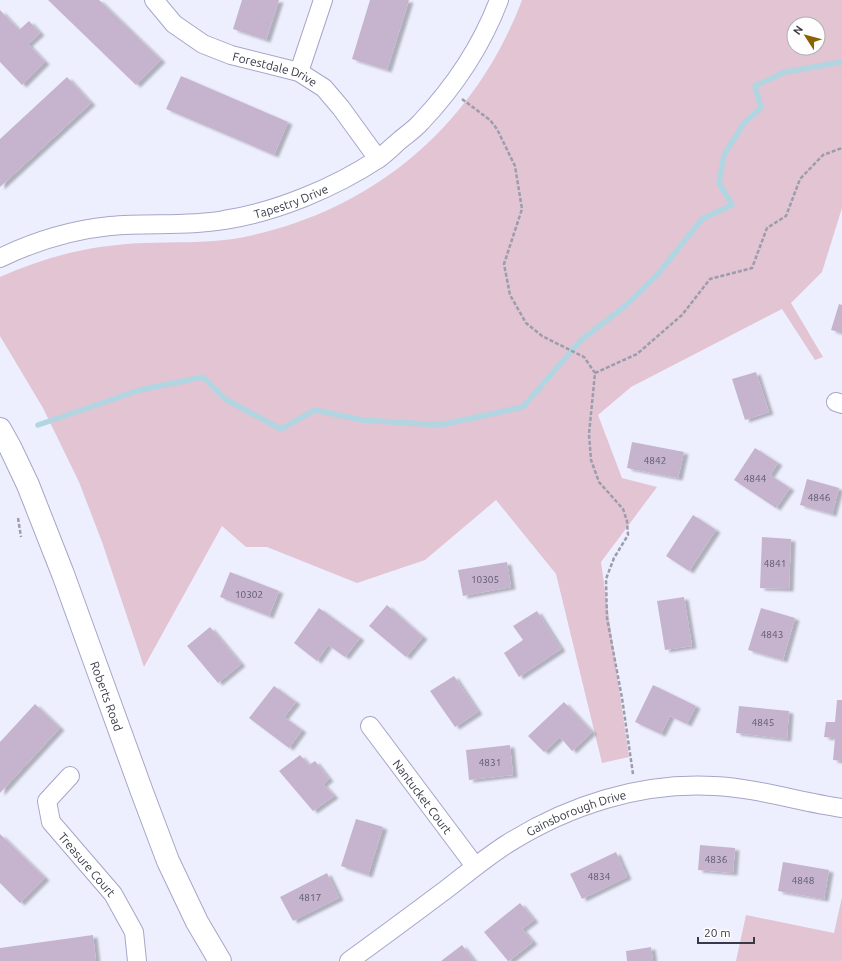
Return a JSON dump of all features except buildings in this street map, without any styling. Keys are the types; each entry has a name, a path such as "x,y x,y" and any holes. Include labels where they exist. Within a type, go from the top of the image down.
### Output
{"main road":[{"name":"Roberts Road","path":"0,429 28,485 63,574 168,862 197,922 220,961"}],"street":[{"name":"Forestdale Drive","path":"154,0 174,24 203,44 231,55 299,72 324,88 341,108 378,159"},
{"path":"299,72 323,0"},
{"name":"Tapestry Drive","path":"0,258 21,248 52,237 82,230 110,226 190,224 224,221 264,212 304,197 343,179 378,159 421,122 449,89 478,46 499,0"},
{"name":"Nantucket Court","path":"370,726 476,866"},
{"name":"Treasure Court","path":"70,776 47,801 51,822 113,894 134,932 137,961"},
{"name":"Gainsborough Drive","path":"349,961 476,866 508,844 551,819 598,802 636,791 680,786 712,786 742,788 842,808"}],"path":[{"path":"449,89 490,120 497,129 515,166 522,209 504,264 510,296 526,323 542,336 584,357 595,373 589,434 591,460 599,482 623,509 627,521 628,535 614,558 606,579 607,618 622,698 636,791"},
{"path":"595,373 637,354 682,315 710,279 752,268 767,228 786,216 800,179 823,155 842,148"}],"shaded area":[{"path":"522,0 842,0 842,208 822,272 791,303 823,357 815,360 782,309 631,387 598,415 622,478 657,487 601,562 629,757 602,763 556,574 496,500 425,560 357,583 267,547 246,547 222,526 144,667 102,542 79,482 43,408 0,336 0,277 35,263 88,249 125,244 200,242 233,239 282,227 328,210 371,187 410,159 445,126 476,88 501,46"},
{"path":"842,897 842,961 736,961 746,915 834,933"}],"waterway":[{"path":"38,425 140,390 203,377 225,399 281,429 315,410 362,420 440,425 523,407 580,341 624,307 658,274 702,219 732,205 719,183 724,155 744,123 761,108 755,86 785,72 842,62"}]}
